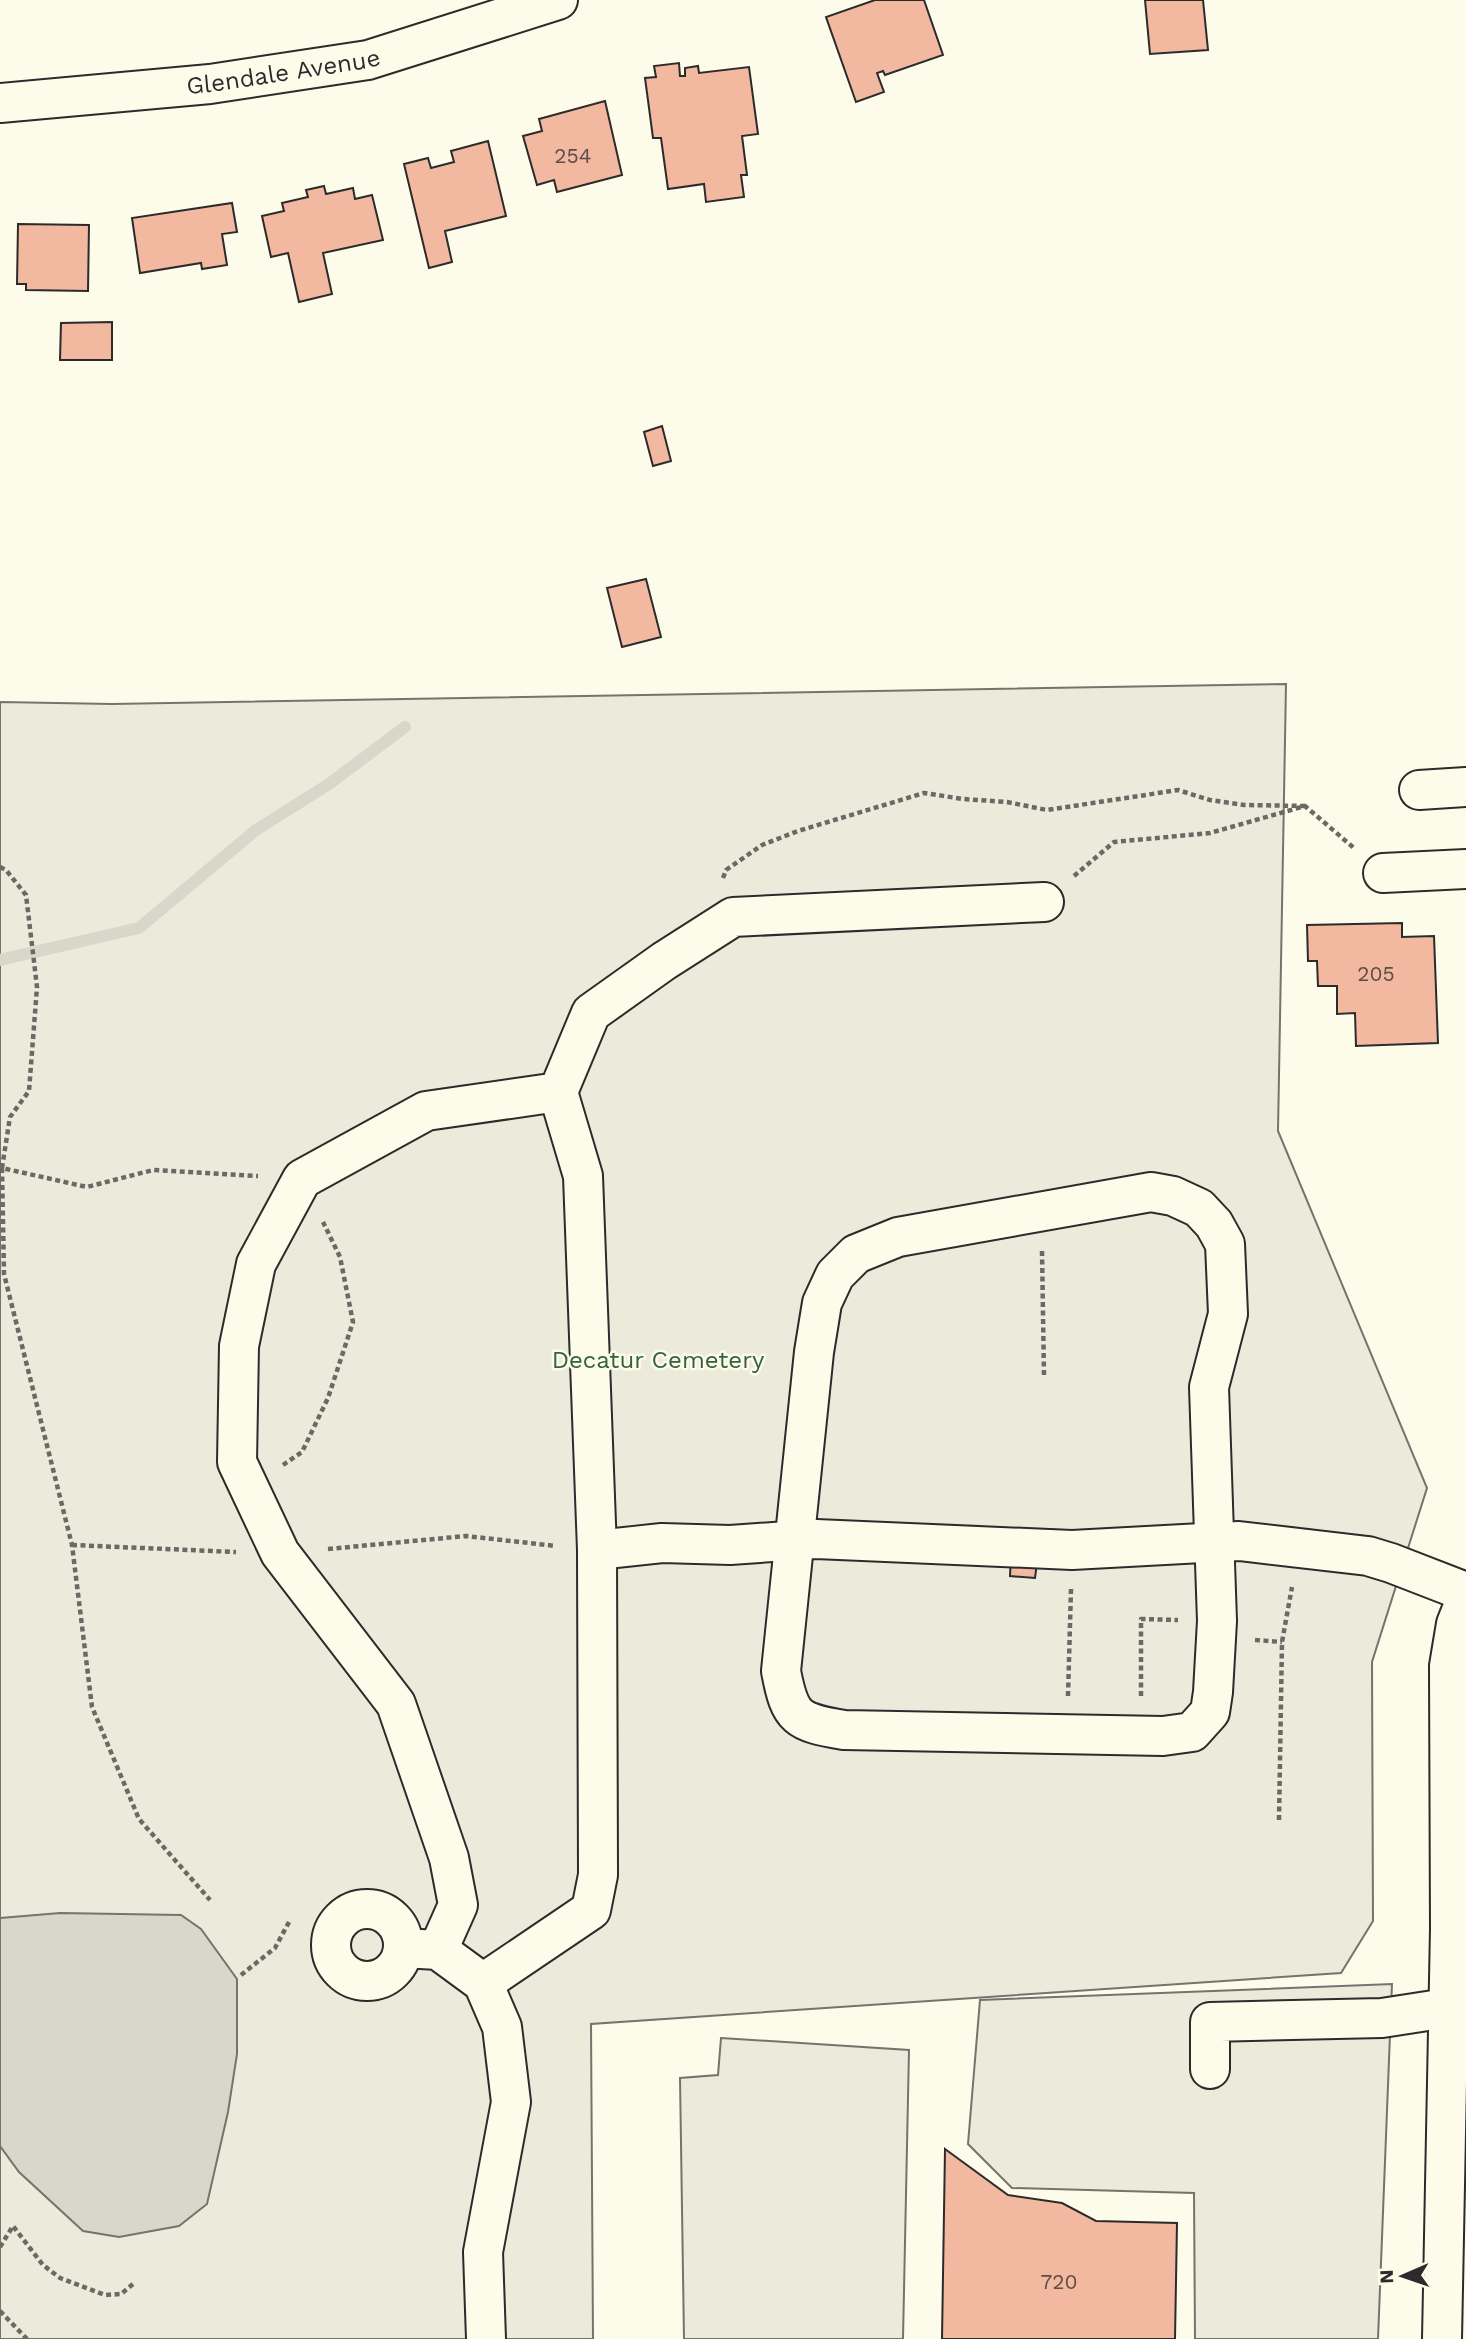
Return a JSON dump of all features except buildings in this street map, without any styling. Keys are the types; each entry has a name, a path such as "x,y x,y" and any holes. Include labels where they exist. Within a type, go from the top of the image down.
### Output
{"main road":[{"name":"Glendale Avenue","path":"0,103 210,84 368,60 558,0"},
{"path":"1419,790 1466,787"},
{"path":"1383,873 1466,869"},
{"path":"482,1983 591,1910 598,1875 597,1550 583,1176 558,1092 591,1013 664,961 733,917 1044,902"},
{"path":"486,2339 482,2252 511,2102 502,2027 482,1983 420,1949 458,1905 449,1858 396,1704 281,1553 237,1462 239,1346 256,1264 302,1179 426,1111 558,1092"},
{"path":"1151,1192 1173,1196 1199,1208 1214,1224 1225,1244 1228,1314 1209,1387 1217,1621 1210,1712 1192,1732 1140,1736 845,1730 818,1726 803,1720 792,1711 781,1671 795,1541 814,1352 822,1303 835,1275 856,1254 898,1237 1151,1192"},
{"path":"597,1550 662,1543 730,1545 816,1539 1072,1550 1239,1541 1368,1556 1466,1592"},
{"path":"1442,2339 1457,2006 1448,1665 1456,1624 1466,1599"},
{"path":"1210,2069 1210,2022 1382,2018 1457,2006"}],"path":[{"path":"721,881 726,870 762,845 798,831 924,793 1007,802 1047,810 1178,790 1210,800 1244,805 1305,806 1383,873"},
{"path":"1044,902 1114,842 1209,833 1305,806"},
{"path":"0,867 6,870 26,895 36,980 29,1091 10,1117 2,1168 4,1274 72,1545 92,1707 139,1819 211,1900"},
{"path":"2,1168 87,1187 153,1170 302,1179 340,1257 353,1322 328,1398 303,1452 249,1487"},
{"path":"1041,1212 1044,1376"},
{"path":"72,1545 281,1553 466,1536 597,1550"},
{"path":"1279,1820 1282,1642 1298,1548"},
{"path":"1067,1734 1072,1550"},
{"path":"1140,1736 1141,1619 1217,1621"},
{"path":"241,1975 275,1948 289,1922"},
{"path":"0,2247 13,2226 43,2265 60,2278 105,2295 121,2294 133,2284"},
{"path":"0,2311 27,2339"}],"green space":[{"name":"Decatur Cemetery","path":"1286,684 1278,1131 1427,1488 1372,1662 1373,1921 1341,1973 591,2024 593,2339 0,2339 0,702 112,704"}],"shaded area":[{"path":"60,1913 181,1915 201,1929 237,1979 237,2054 228,2112 207,2204 179,2226 119,2237 83,2231 19,2172 0,2146 0,1918"},
{"path":"1392,1984 1378,2339 1195,2339 1194,2193 1012,2188 968,2144 980,2000"},
{"path":"721,2038 909,2050 903,2339 684,2339 680,2078 718,2075"}],"waterway":[{"path":"0,960 139,928 256,830 329,784 405,727"}]}
